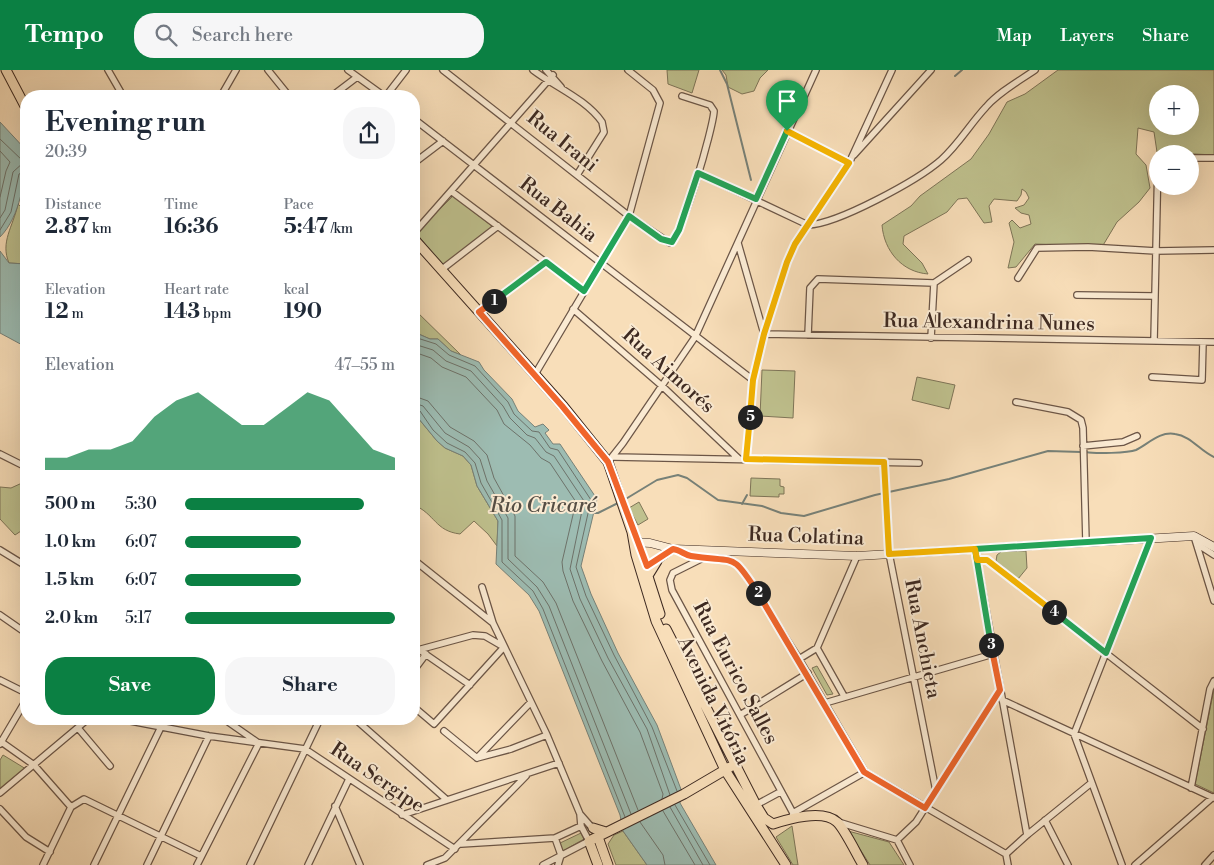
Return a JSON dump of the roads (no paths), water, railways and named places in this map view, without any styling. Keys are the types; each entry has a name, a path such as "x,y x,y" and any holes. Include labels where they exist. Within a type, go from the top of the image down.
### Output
{"main road":[{"path":"6,70 20,97"},
{"path":"420,246 534,376 611,459 620,496 636,542"},
{"name":"Rua Colatina","path":"636,542 675,549 857,556 1151,538 1196,540"},
{"path":"1196,540 1214,547"},
{"name":"Avenida Vitória","path":"636,542 661,620 756,805 764,818 773,824"},
{"path":"650,543 656,551 656,561"},
{"path":"645,569 675,549"},
{"name":"Avenida Vitória","path":"645,569 656,621 726,770 757,822 786,865"},
{"path":"598,865 589,841 684,794 735,764"},
{"path":"775,848 773,824 792,815 815,816 837,821 863,865"},
{"path":"592,828 605,833"},
{"path":"605,833 602,850 608,865"}],"street":[{"path":"108,70 120,90"},
{"path":"224,90 236,70"},
{"path":"268,70 285,90"},
{"path":"348,70 376,90"},
{"path":"390,90 406,70"},
{"name":"Rua Irani","path":"443,70 629,216 661,239 670,243 676,237 698,173"},
{"path":"533,70 549,82 562,88 600,118 604,125 604,132 577,175"},
{"path":"546,70 553,75 562,88"},
{"path":"534,376 629,216 660,103 657,94 628,70"},
{"path":"611,459 694,337 816,70"},
{"path":"850,161 892,70"},
{"path":"746,459 753,380 764,334 787,262 795,244 850,161 931,70"},
{"path":"682,96 710,105 714,111 698,173 808,225 821,224 839,218 932,166 954,147 987,106 1035,70"},
{"path":"420,226 473,165 513,124 553,75"},
{"path":"340,90 358,77"},
{"name":"Rua Bahia","path":"420,124 694,337 753,380"},
{"path":"787,131 850,161"},
{"path":"420,158 443,141"},
{"path":"1199,158 1214,158"},
{"path":"451,191 584,291"},
{"path":"1154,341 1157,195"},
{"path":"440,270 498,226"},
{"path":"738,242 764,334"},
{"path":"1018,278 1037,248 1156,251 1214,250"},
{"path":"808,335 810,288 818,279 934,283 968,260"},
{"path":"479,312 546,262"},
{"path":"931,338 934,283"},
{"path":"1076,294 1154,296"},
{"name":"Rua Aimorés","path":"573,309 662,386 739,459"},
{"name":"Rua Alexandrina Nunes","path":"764,334 1214,342"},
{"path":"1152,377 1202,380 1203,342"},
{"path":"1016,402 1068,412 1078,418 1082,424 1086,542"},
{"path":"1083,450 1118,443 1137,436"},
{"path":"0,454 20,464"},
{"path":"611,459 746,459 919,463"},
{"name":"Rua Anchieta","path":"884,462 889,554 936,791"},
{"path":"1122,865 1090,784 1074,734 1151,538"},
{"path":"1196,540 1214,555"},
{"path":"1196,540 1214,601"},
{"path":"675,549 686,554 730,559 737,563 808,673 864,772 1006,854"},
{"path":"975,549 1027,834"},
{"path":"986,549 987,560"},
{"path":"0,550 20,562"},
{"path":"799,659 817,648 857,556"},
{"name":"Rua Eurico Salles","path":"705,557 673,574 670,585 792,815"},
{"path":"977,560 987,560 1203,729"},
{"path":"420,565 493,623"},
{"path":"482,587 493,623 559,763 580,814 581,826 589,841 543,865"},
{"path":"0,615 20,629"},
{"path":"420,649 473,635 485,636 504,647"},
{"path":"420,712 434,724 504,647"},
{"path":"817,648 844,696"},
{"path":"420,652 470,685"},
{"path":"420,662 426,654"},
{"path":"825,703 912,676 993,654"},
{"path":"740,715 808,673"},
{"path":"0,680 20,690"},
{"path":"1191,788 1210,689 1214,681"},
{"path":"897,840 912,828 1000,690"},
{"path":"1002,700 1213,798 1134,865"},
{"path":"477,758 531,702"},
{"path":"20,710 1,742 34,765 71,807"},
{"path":"0,793 81,725"},
{"path":"151,725 259,743 197,865"},
{"name":"Rua Sergipe","path":"233,725 259,743 305,749 455,849"},
{"path":"250,865 317,725"},
{"path":"362,725 447,800"},
{"path":"94,865 161,727"},
{"path":"78,728 110,766"},
{"path":"444,731 477,758"},
{"path":"477,758 546,735"},
{"path":"147,865 209,736"},
{"path":"493,741 499,752"},
{"path":"402,815 559,763"},
{"path":"792,815 864,772"},
{"path":"427,865 446,858 527,775"},
{"path":"308,865 349,779"},
{"path":"1006,854 1027,834 1090,784"},
{"path":"756,805 780,792"},
{"path":"43,865 71,807 82,800 89,801 118,817 201,856"},
{"path":"335,806 360,865"},
{"path":"0,809 26,837 50,852"},
{"path":"580,814 592,828"},
{"path":"1045,820 1068,865"},
{"path":"837,821 897,840 910,865"},
{"path":"461,844 555,838 581,826"},
{"path":"555,838 561,855 558,865"},
{"path":"1006,854 1008,865"},
{"path":"1205,865 1214,855"},
{"path":"446,858 448,865"}],"water":[{"path":"0,122 20,144 20,196 12,219 0,237"},
{"path":"0,251 9,263 20,264 20,344 0,333"},
{"name":"Rio Cricaré","path":"420,335 430,339 438,339 451,351 479,362 484,370 512,399 518,411 535,427 543,424 549,430 545,433 553,444 560,444 597,499 581,566 591,594 618,653 657,725 682,792 680,803 716,865 647,865 623,831 620,815 539,611 529,595 496,564 498,521 477,486 471,465 463,456 445,448 420,420"}],"waterway":[{"path":"720,70 727,84 751,180"},
{"path":"955,76 962,70"},
{"path":"1086,452 1111,453 1132,451 1164,434 1175,434 1181,435 1214,457"},
{"path":"624,500 657,480 678,475 687,478 718,500 762,506 781,513 804,516 875,495 949,479 1048,451 1081,452"},
{"path":"742,504 747,495"},
{"path":"592,513 598,513 620,502"}]}
